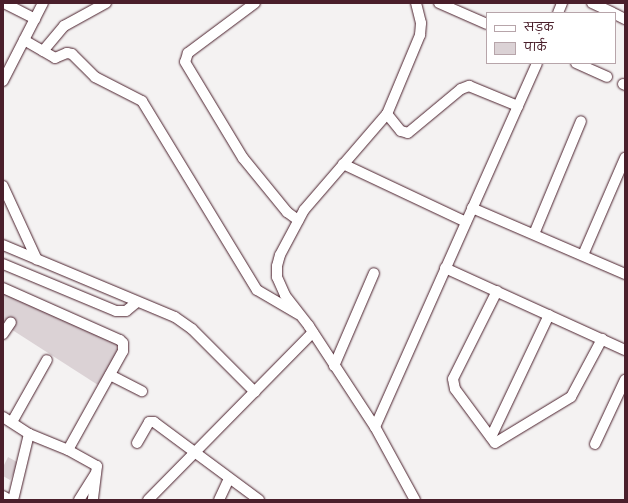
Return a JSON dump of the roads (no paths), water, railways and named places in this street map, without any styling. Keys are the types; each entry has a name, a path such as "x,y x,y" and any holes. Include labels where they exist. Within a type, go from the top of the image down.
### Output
{"street":[{"path":"4,3 35,19"},
{"path":"3,81 43,3"},
{"path":"43,51 64,26 106,3"},
{"path":"255,3 188,53 185,62 243,158 287,212 298,220"},
{"path":"411,497 375,427 313,332 285,295 278,277 280,255 304,210 387,114 420,35 421,23 416,3"},
{"path":"439,3 459,7 486,23"},
{"path":"592,3 612,12"},
{"path":"616,14 625,19"},
{"path":"24,40 55,58 67,53 72,54 95,77 142,101 258,290 300,315"},
{"path":"375,427 537,64"},
{"path":"578,64 607,77"},
{"path":"387,114 402,131 408,133 461,89 469,86 518,106"},
{"path":"534,234 581,121"},
{"path":"583,255 625,158"},
{"path":"343,164 466,222"},
{"path":"3,186 40,261 36,278"},
{"path":"472,208 625,274"},
{"path":"3,245 136,302 166,313 192,329 255,392"},
{"path":"3,264 116,311 126,311 136,302"},
{"path":"445,268 625,350"},
{"path":"334,366 374,273"},
{"path":"3,288 120,340 123,351 68,450"},
{"path":"497,291 453,379 455,389 496,443 571,397 580,386 602,339"},
{"path":"491,438 549,315"},
{"path":"3,334 11,322"},
{"path":"148,500 313,332"},
{"path":"47,360 7,420 29,434 68,450 94,463 98,470 93,500"},
{"path":"110,375 142,391"},
{"path":"595,444 625,380"},
{"path":"137,443 152,421 194,454 259,500"},
{"path":"3,496 11,500 29,434"},
{"path":"79,500 98,470"},
{"path":"219,500 229,479"}]}
